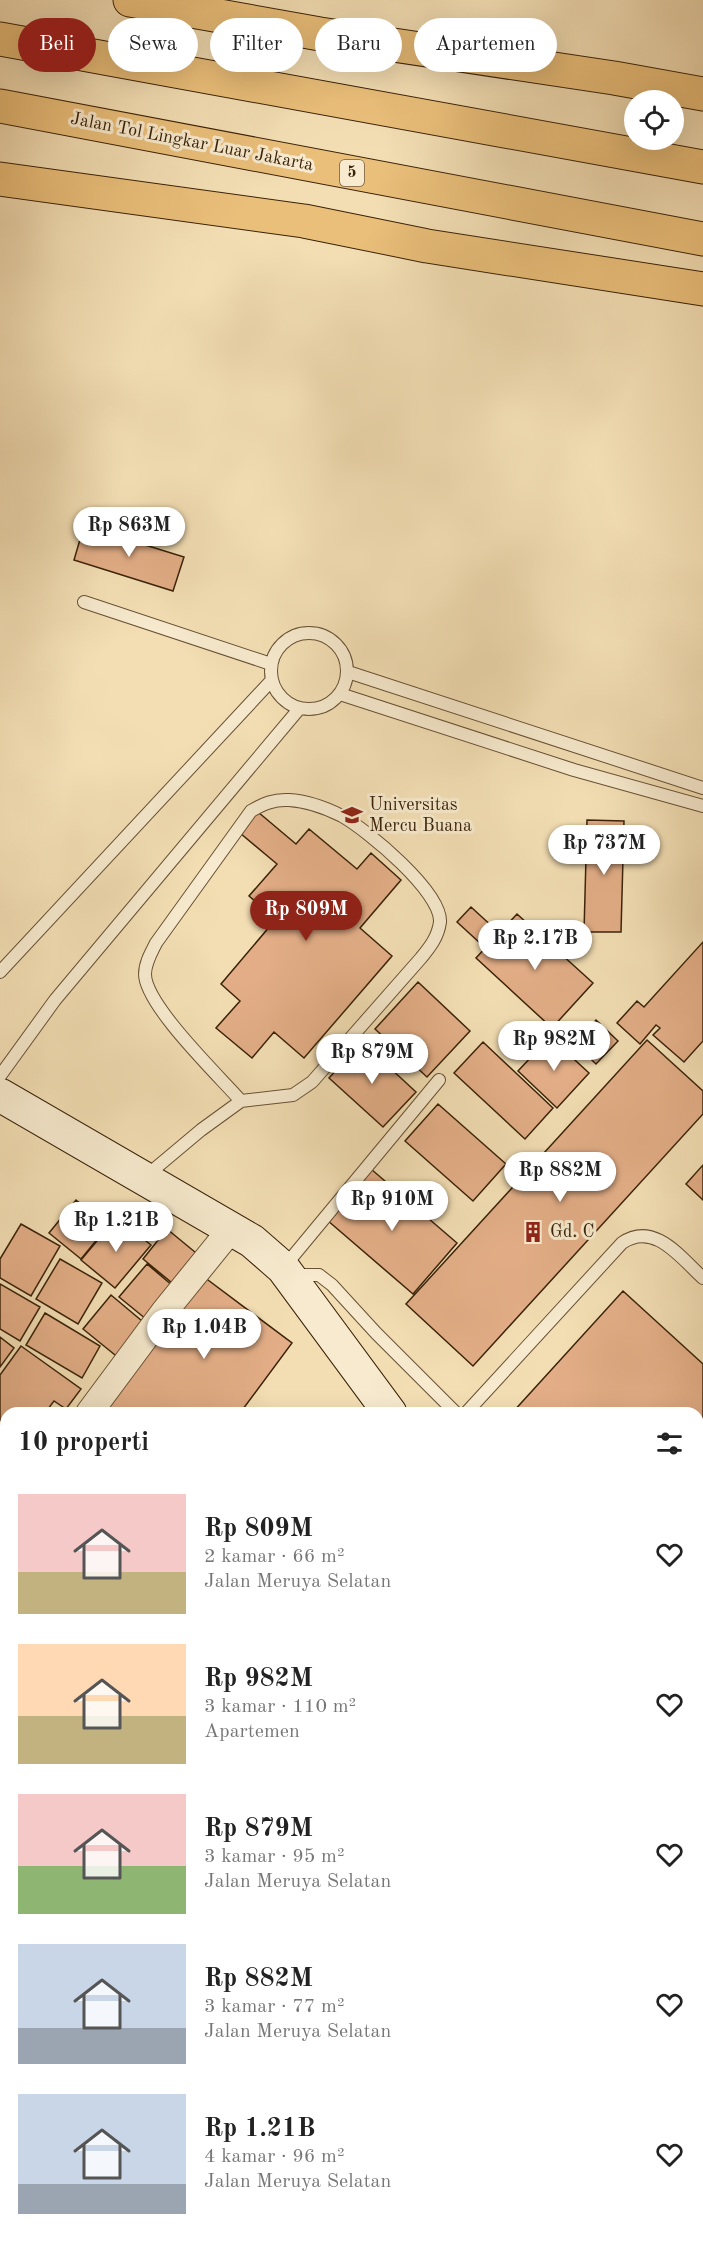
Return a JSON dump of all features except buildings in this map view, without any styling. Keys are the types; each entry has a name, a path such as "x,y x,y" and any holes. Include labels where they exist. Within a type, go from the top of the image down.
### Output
{"highway":[{"path":"130,0 320,34 614,78 703,94"},
{"path":"0,39 703,167"},
{"name":"Jalan Tol Lingkar Luar Jakarta","path":"0,106 703,239"},
{"path":"0,179 304,221 427,246 695,292"}],"main road":[{"path":"0,1095 252,1241 287,1274 386,1407"}],"street":[{"path":"93,1407 164,1312 232,1228"}],"lane":[{"path":"84,602 271,664"},
{"path":"305,633 321,635 335,643 344,656 348,672 340,694 328,704 315,710 299,709 281,698 275,690 271,681 271,664 277,649 289,638 305,633"},
{"path":"348,672 703,788"},
{"path":"0,972 271,681"},
{"path":"340,694 574,770 703,806"},
{"path":"0,1076 55,1000 299,709"},
{"path":"144,1177 201,1130 241,1101 293,1095 312,1082 435,940 440,920 435,904 421,884 378,841 342,817 310,803 288,800 267,802 251,811 156,944 148,961 145,976 160,1010 200,1058 241,1101"},
{"path":"287,1274 439,1080"},
{"path":"471,1407 621,1243 629,1238 637,1235 653,1236 703,1278"},
{"path":"287,1274 319,1275 332,1285 450,1407"}],"place":[{"name":"Universitas Mercu Buana","path":"352,815"},
{"name":"Gd. C","path":"533,1232"}]}
